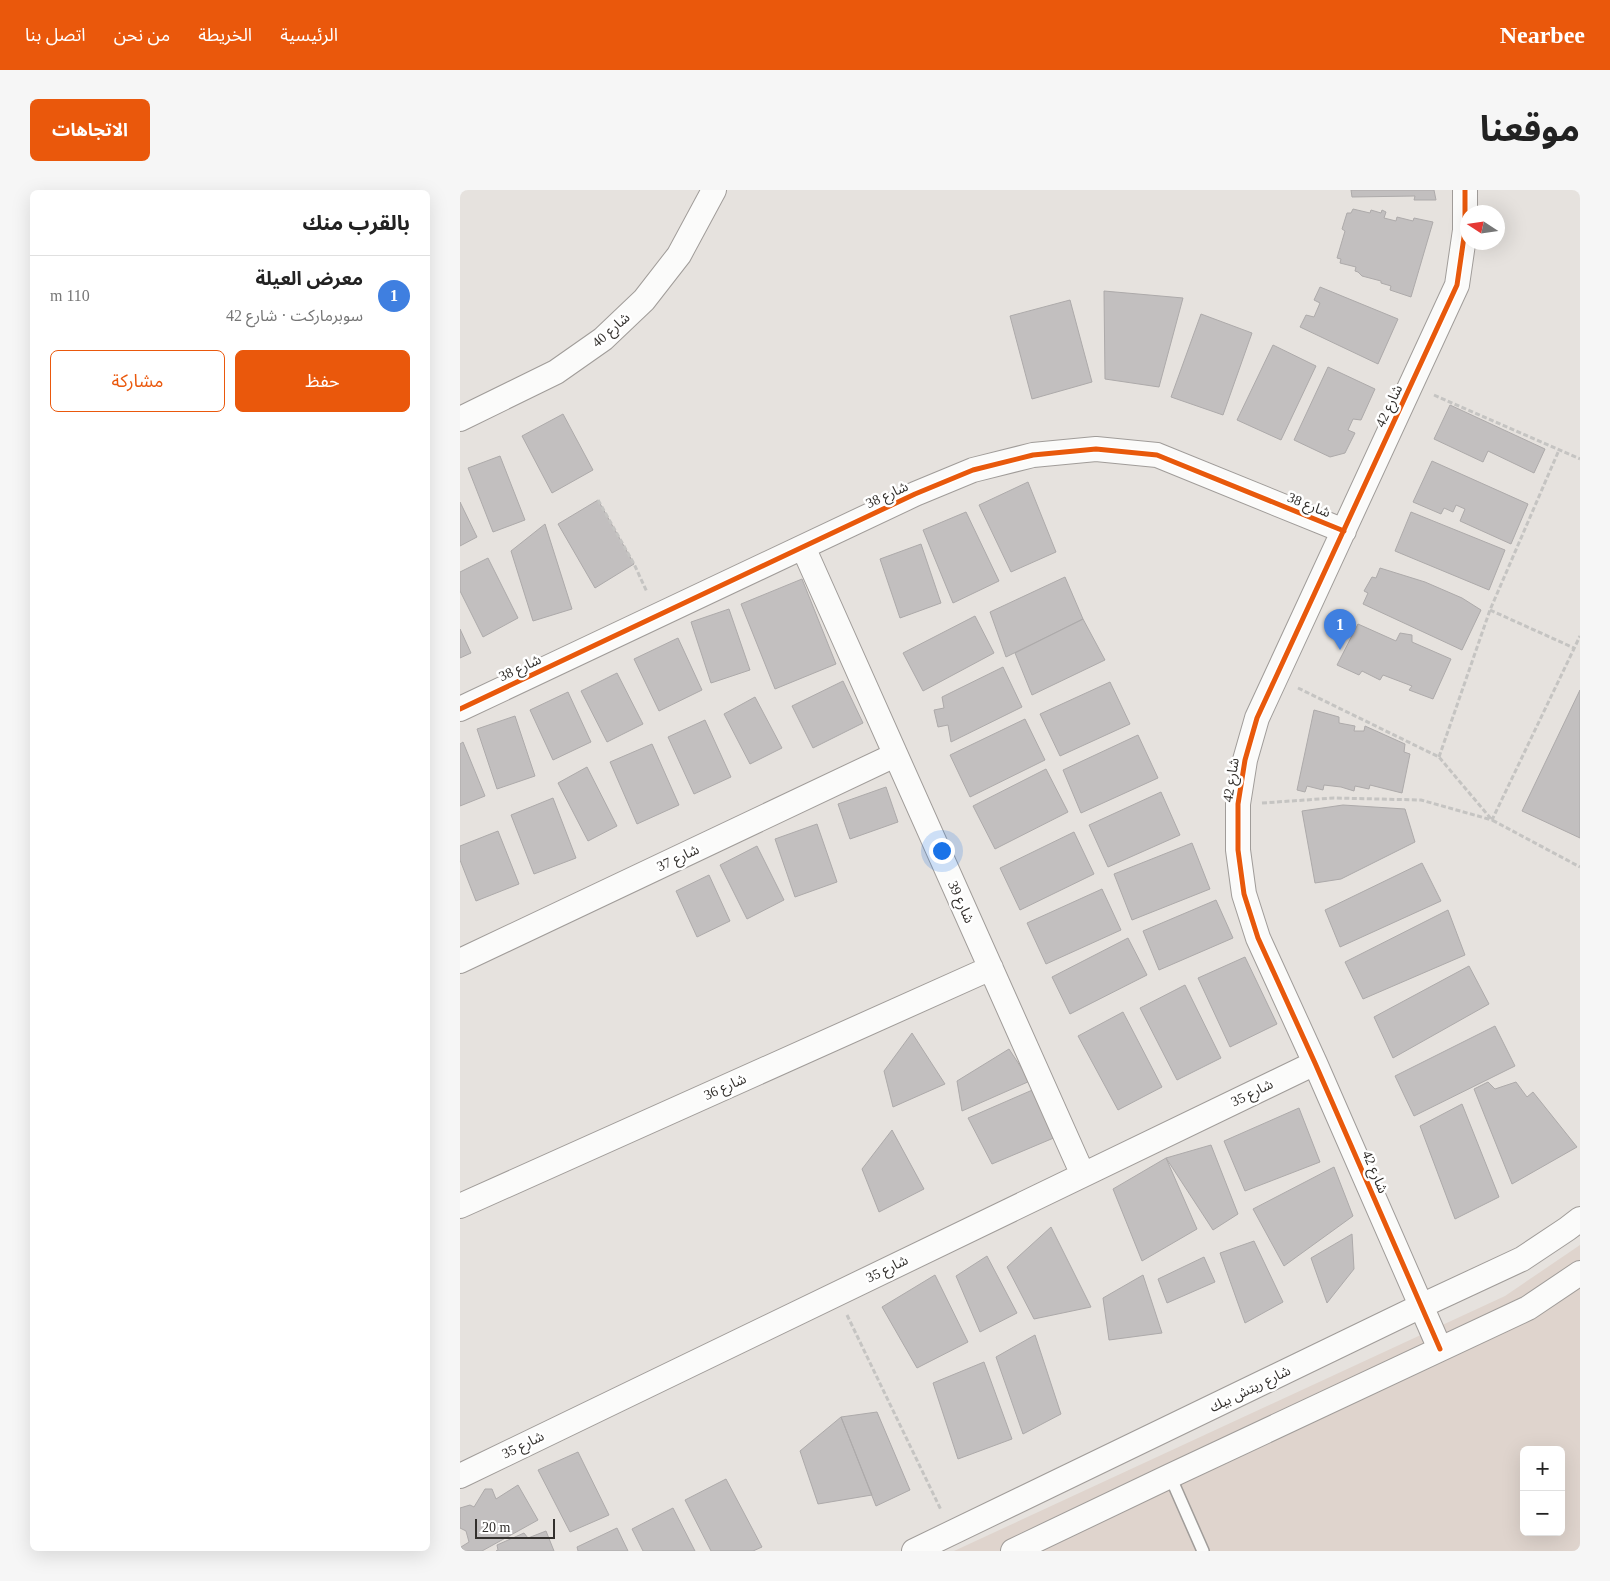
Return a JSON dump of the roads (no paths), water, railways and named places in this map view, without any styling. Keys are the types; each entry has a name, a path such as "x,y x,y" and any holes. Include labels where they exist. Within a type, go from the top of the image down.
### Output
{"street":[{"name":"شارع 40","path":"460,419 556,372 603,339 644,300 680,254 714,190"},
{"name":"شارع 42","path":"1440,1349 1315,1063 1258,938 1244,894 1238,850 1238,804 1245,760 1257,718 1457,285 1465,230 1464,190"},
{"name":"شارع 38","path":"460,709 915,494 973,470 1034,455 1096,449 1157,455 1344,532"},
{"name":"شارع 39","path":"803,548 1083,1175"},
{"name":"شارع 37","path":"460,961 895,755"},
{"name":"شارع 36","path":"460,1206 991,968"},
{"name":"شارع 35","path":"460,1476 1315,1063"},
{"name":"شارع ريتش بيك","path":"914,1551 1420,1306 1522,1259 1580,1219"},
{"path":"1013,1551 1528,1308 1580,1273"}],"lane":[{"path":"1170,1476 1203,1551"}],"place":[{"name":"معرض العيلة","path":"1340,650"}]}
